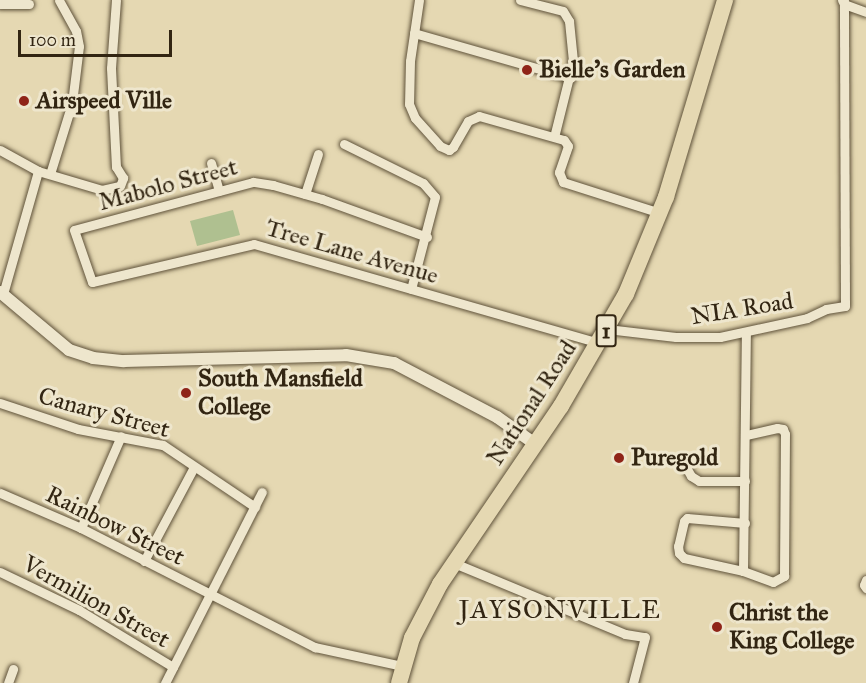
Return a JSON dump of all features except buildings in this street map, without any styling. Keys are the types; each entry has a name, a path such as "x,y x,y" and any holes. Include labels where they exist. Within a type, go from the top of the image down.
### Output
{"highway":[{"name":"National Road","path":"401,675 412,638 454,563 535,444 603,336 626,294 660,213 726,0"}],"street":[{"path":"50,174 72,103 79,46 76,31 59,0"},
{"path":"0,150 38,171 102,190 120,186 122,183 116,167 111,68 116,0"},
{"path":"419,0 414,33 409,104 415,118 440,146 449,150 453,147 468,121 479,116 554,137 568,144 559,172 563,182 660,213"},
{"path":"520,0 556,9 567,15 572,44 571,78 554,137"},
{"path":"844,1 866,12"},
{"name":"NIA Road","path":"603,336 696,338 746,332 807,318 826,309 845,306 844,1"},
{"path":"0,4 29,4"},
{"path":"414,33 571,78"},
{"path":"344,144 429,187 436,202 411,289"},
{"path":"305,194 318,154"},
{"path":"212,163 219,191"},
{"path":"38,171 2,293 69,350 93,358 124,361 346,355 372,357 394,363 497,417 535,444"},
{"name":"Mabolo Street","path":"92,282 74,230 253,182 305,194 427,237"},
{"name":"Tree Lane Avenue","path":"92,282 254,244 411,289 603,336"},
{"path":"743,571 746,332"},
{"name":"Canary Street","path":"0,403 78,429 163,445 255,507"},
{"path":"745,523 687,518 684,521 678,546 679,553 684,558 743,571 773,582 784,576 785,434 783,429 777,428 746,435"},
{"path":"81,528 121,436"},
{"path":"144,561 194,467"},
{"path":"687,469 691,476 699,481 745,481"},
{"name":"Rainbow Street","path":"0,492 81,528 315,647 401,675"},
{"path":"165,683 212,595 262,492"},
{"path":"454,563 625,634 645,638 633,683"},
{"name":"Vermilion Street","path":"0,572 79,610 173,667"},
{"path":"866,580 866,588"},
{"path":"8,683 13,669"}],"green space":[{"path":"233,210 240,235 197,246 190,221"}],"place":[{"name":"Bielle's Garden","path":"527,70"},
{"name":"Airspeed Ville","path":"24,101"},
{"name":"South Mansfield College","path":"186,393"},
{"name":"Puregold","path":"619,458"},
{"name":"Christ the King College","path":"717,627"}],"district":[{"name":"JAYSONVILLE","path":"560,610"}]}
